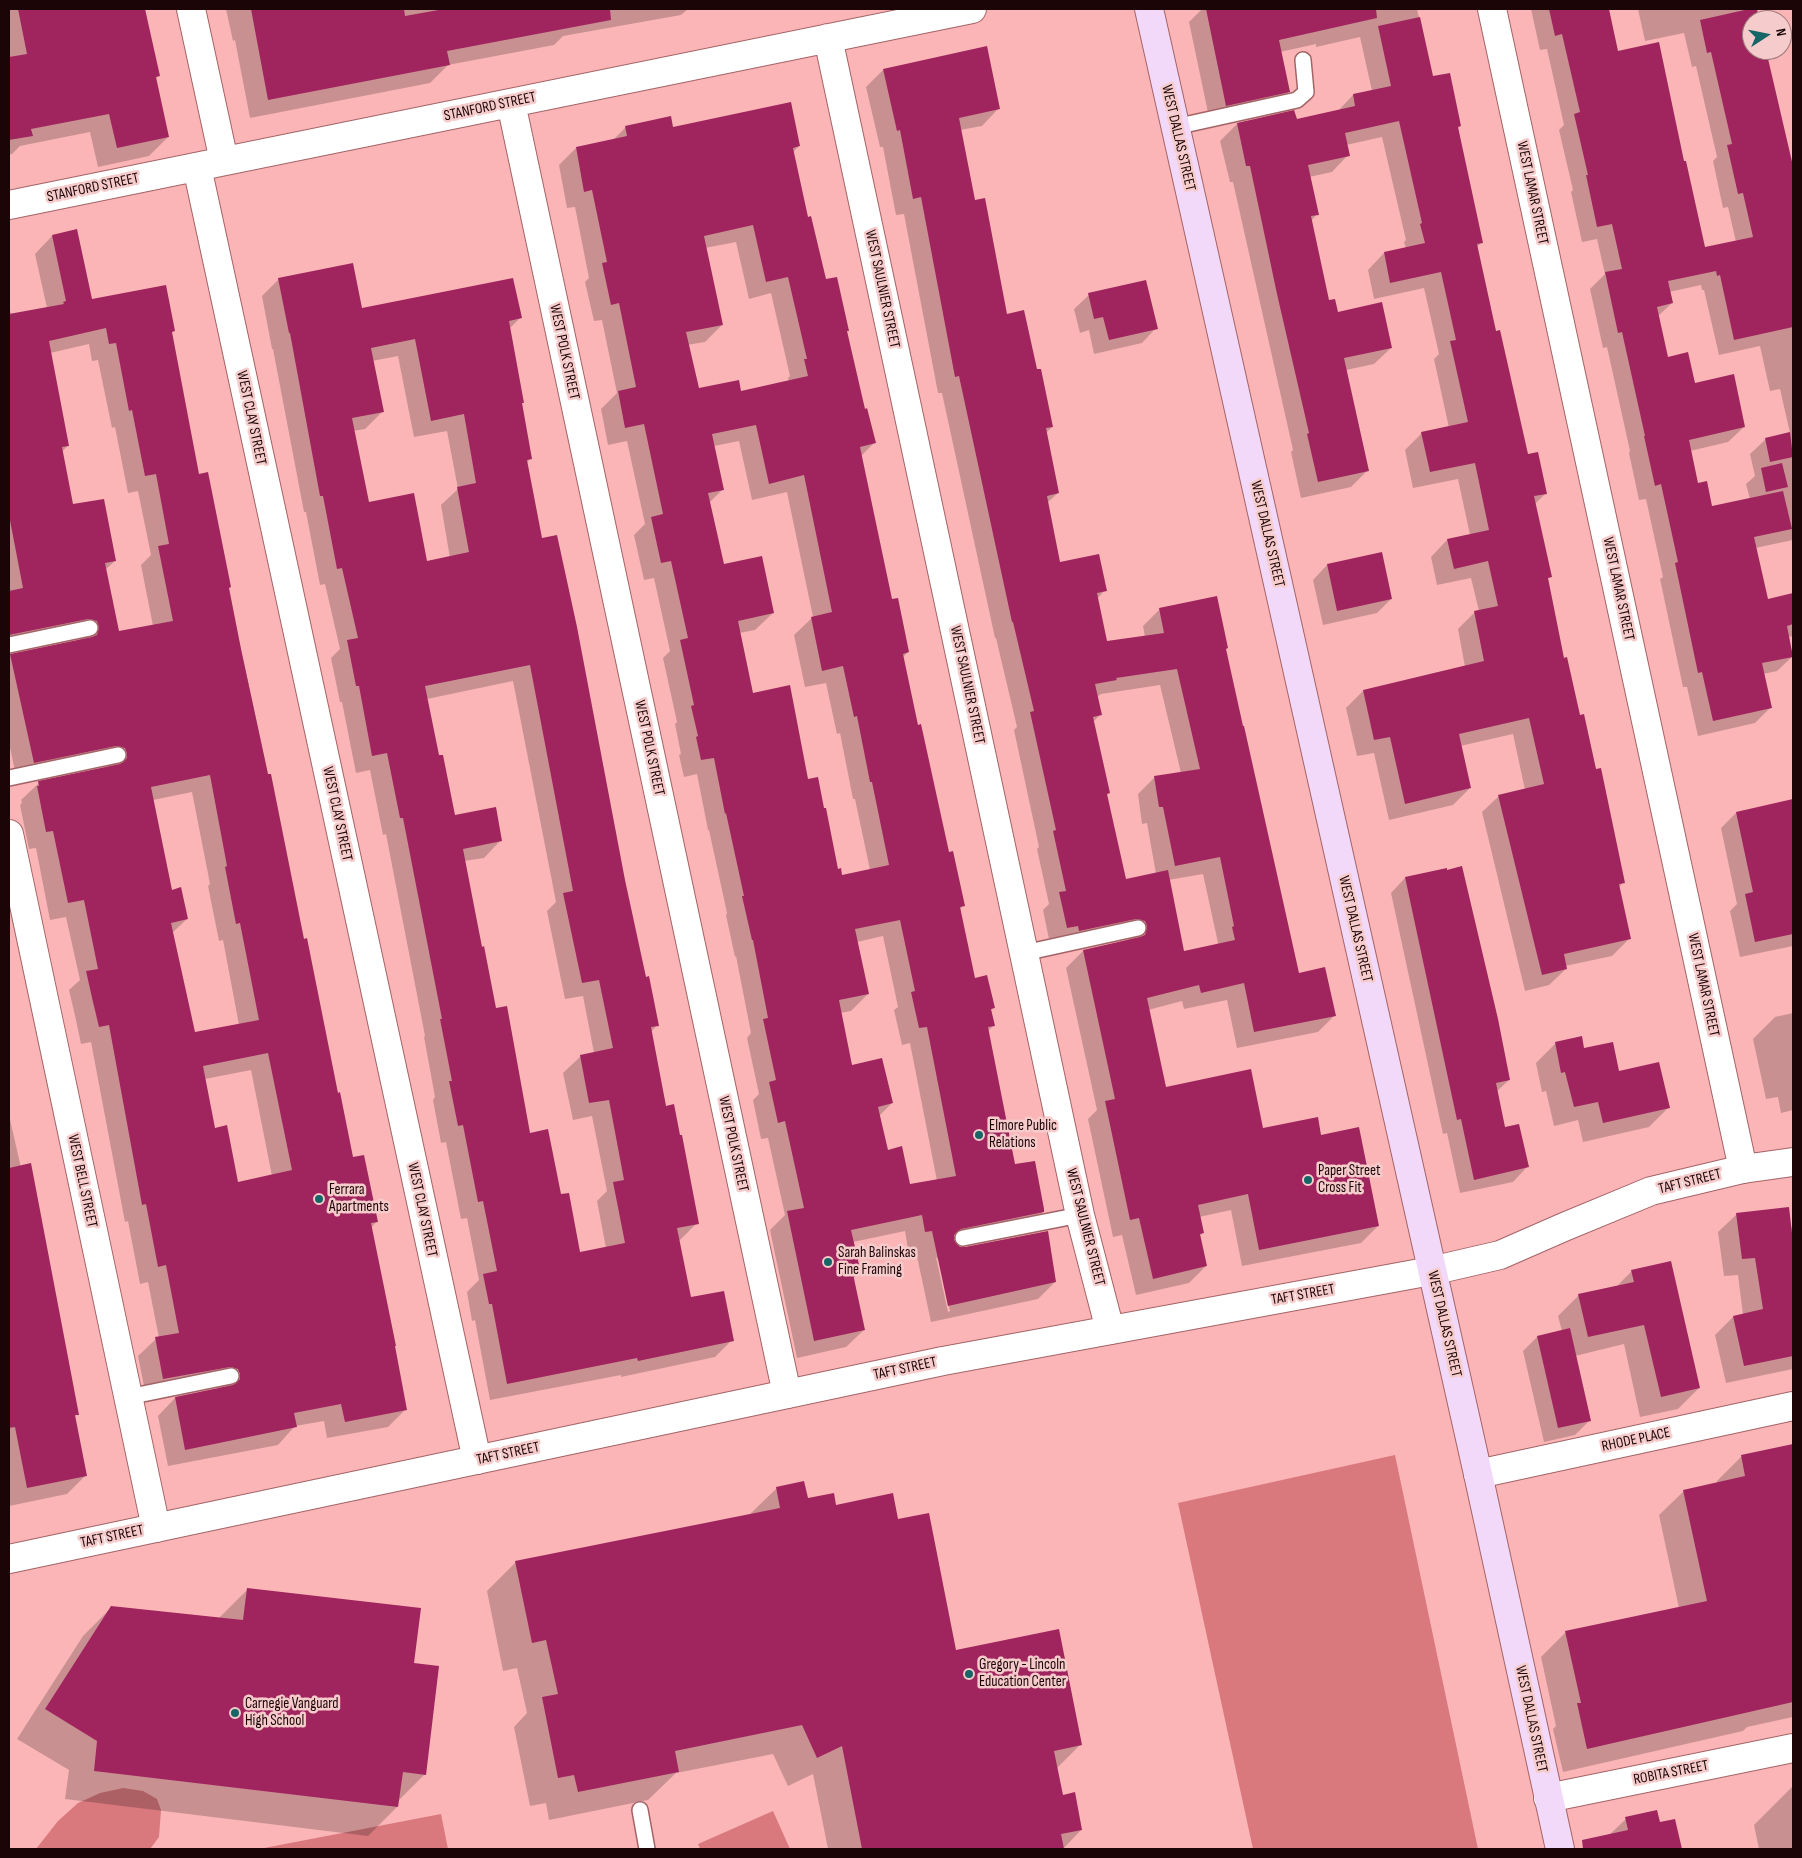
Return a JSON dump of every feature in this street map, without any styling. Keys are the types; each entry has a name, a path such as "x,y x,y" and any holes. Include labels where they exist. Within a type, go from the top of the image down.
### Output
{"main road":[{"name":"WEST DALLAS STREET","path":"1149,9 1478,1474 1560,1849"}],"street":[{"path":"191,9 224,162"},
{"name":"STANFORD STREET","path":"9,205 972,9"},
{"name":"WEST LAMAR STREET","path":"1492,9 1743,1169"},
{"name":"WEST SAULNIER STREET","path":"828,38 1080,1214 1110,1330"},
{"name":"WEST POLK STREET","path":"511,103 787,1394"},
{"name":"WEST CLAY STREET","path":"196,167 477,1460"},
{"name":"WEST BELL STREET","path":"9,834 156,1528"},
{"name":"TAFT STREET","path":"9,1559 943,1361 1432,1271 1500,1255 1651,1191 1743,1169 1793,1162"},
{"name":"RHODE PLACE","path":"1478,1474 1793,1406"},
{"name":"ROBITA STREET","path":"1548,1798 1793,1748"}],"lane":[{"path":"1176,127 1297,100 1306,92 1303,60"},
{"path":"9,645 90,628"},
{"path":"9,778 118,755"},
{"path":"1024,953 1138,928"},
{"path":"963,1238 1080,1214"},
{"path":"128,1397 231,1376"},
{"path":"640,1810 647,1849"}],"shaded area":[{"path":"1395,1455 1478,1849 1253,1849 1178,1503"},
{"path":"123,1788 143,1791 157,1799 161,1810 159,1837 150,1849 36,1849 58,1821 78,1803 100,1793"},
{"path":"773,1811 790,1849 700,1849 698,1844"},
{"path":"441,1814 448,1849 259,1849"}],"building":[{"path":"18,9 145,9 160,76 156,77 169,137 117,148 109,114 31,129 33,136 9,140 9,57 27,54"},
{"path":"251,9 404,9 405,16 444,9 610,9 611,20 447,51 450,65 268,100"},
{"path":"1206,9 1376,9 1377,18 1279,40 1290,92 1226,106"},
{"path":"1549,9 1609,9 1618,51 1659,42 1684,161 1686,161 1705,247 1753,237 1743,193 1738,194 1727,145 1732,144 1711,52 1707,53 1700,20 1742,11 1742,60 1768,60 1793,166 1793,327 1734,340 1720,275 1717,276 1716,271 1668,281 1673,303 1657,307 1668,357 1688,352 1695,383 1734,374 1745,427 1689,440 1698,483 1707,481 1712,506 1783,491 1792,529 1754,537 1768,599 1793,593 1793,624 1787,626 1793,657 1762,663 1772,708 1713,721 1702,672 1698,673 1675,563 1678,562 1661,484 1655,486 1622,332 1618,333 1605,272 1622,269 1612,224 1597,227 1586,175 1588,175 1574,114 1580,112 1562,34 1555,36"},
{"path":"1420,17 1433,76 1450,73 1461,126 1458,127 1483,243 1477,244 1496,331 1500,330 1528,454 1538,452 1547,494 1534,496 1552,577 1548,578 1564,658 1567,657 1580,715 1584,714 1596,769 1601,768 1625,883 1619,884 1631,939 1564,954 1567,969 1542,975 1498,795 1544,784 1529,718 1459,734 1471,788 1405,804 1390,737 1374,740 1363,690 1484,661 1474,611 1498,606 1488,561 1454,569 1447,539 1489,530 1475,463 1430,472 1421,432 1468,422 1450,341 1456,340 1441,272 1390,283 1384,252 1425,243 1399,121 1345,133 1350,156 1308,165 1319,215 1311,216 1329,300 1335,299 1338,312 1382,302 1392,348 1344,358 1369,471 1318,482 1307,434 1309,433 1250,166 1246,166 1237,123 1294,110 1297,119 1355,106 1353,94 1391,86 1378,26"},
{"path":"987,46 1000,109 959,118 975,200 985,198 1007,314 1024,310 1037,369 1041,369 1053,427 1046,428 1059,493 1047,496 1060,562 1099,554 1107,591 1097,593 1107,641 1164,633 1159,608 1217,596 1228,648 1226,649 1299,973 1325,967 1336,1016 1254,1032 1244,983 1201,993 1199,985 1147,998 1166,1087 1251,1069 1263,1128 1318,1117 1321,1135 1359,1127 1379,1226 1259,1250 1248,1194 1198,1205 1204,1233 1200,1234 1207,1266 1153,1279 1139,1218 1130,1220 1105,1101 1115,1099 1083,950 1140,937 1145,935 1147,926 1145,921 1136,919 1079,931 1078,926 1067,928 1059,892 1066,891 1053,831 1056,830 1030,712 1034,711 1012,622 959,376 955,377 921,197 913,199 900,130 897,131 883,69","holes":["1177,669 1200,769 1154,776 1159,807 1163,807 1175,866 1220,857 1234,926 1232,927 1235,940 1184,951 1168,870 1126,879 1107,794 1110,793 1093,717 1102,715 1095,684 1117,680 1116,678"]},
{"path":"791,102 800,146 793,148 808,217 811,216 826,279 837,277 865,409 867,408 876,443 860,447 892,599 898,598 909,652 903,654 918,725 921,724 949,852 953,851 965,906 960,907 975,978 987,975 995,1008 991,1009 995,1026 988,1027 1015,1164 1035,1161 1044,1209 1044,1212 961,1229 954,1235 954,1240 960,1247 965,1247 1048,1231 1056,1282 948,1306 932,1231 925,1232 922,1215 851,1230 861,1273 853,1274 865,1330 814,1341 787,1211 804,1208 785,1121 778,1123 769,1082 776,1080 763,1019 768,1018 753,940 742,896 744,896 714,758 701,760 696,737 698,736 691,706 694,705 680,640 688,638 671,561 661,563 651,517 663,514 644,424 625,428 618,391 636,387 619,303 611,305 602,263 607,262 592,190 584,192 576,147 627,136 625,126 671,116 673,127","holes":["753,225 766,282 788,277 807,359 804,359 808,376 741,391 739,380 699,388 686,332 723,325 704,236","756,425 769,484 804,475 832,612 811,617 822,671 843,666 854,717 857,716 889,865 842,875 841,868 838,869 818,777 808,779 790,685 753,693 738,621 774,613 762,556 724,564 708,493 724,490 712,434","900,920 915,991 911,992 919,1028 927,1027 956,1176 910,1184 902,1146 888,1150 878,1107 893,1103 882,1058 852,1065 839,1000 869,994 855,929"]},
{"path":"77,229 92,299 166,285 175,331 172,332 199,474 208,472 231,587 229,588 241,649 268,774 271,774 304,939 307,938 338,1093 340,1092 353,1157 364,1155 378,1222 371,1223 407,1410 345,1422 341,1404 294,1413 297,1427 185,1450 175,1397 233,1385 240,1379 240,1374 238,1369 230,1367 163,1379 155,1337 179,1333 166,1265 158,1267 146,1204 142,1205 109,1025 99,1027 86,971 98,969 84,900 68,903 53,831 46,832 37,786 39,786 38,781 120,764 127,758 127,754 125,748 116,746 34,763 10,654 92,637 97,635 99,627 97,621 88,619 9,635 9,591 23,588 9,515 9,314 64,304 63,302 66,301 52,235","holes":["106,328 109,344 116,343 129,411 132,410 145,476 156,474 169,544 158,546 173,621 119,631 105,563 116,561 104,499 73,504 62,447 69,446 49,341","210,775 236,924 240,923 259,1020 195,1032 171,923 188,919 181,887 172,890 151,787","268,1053 292,1170 238,1182 227,1125 215,1128 203,1066"]},
{"path":"353,263 362,308 513,278 522,318 509,321 532,459 527,460 542,538 557,535 577,627 625,880 646,977 649,976 659,1026 651,1027 666,1106 674,1104 680,1135 682,1135 699,1224 677,1228 691,1297 724,1291 734,1341 638,1361 637,1358 507,1384 492,1304 489,1304 483,1274 497,1271 483,1201 478,1202 463,1125 458,1126 449,1081 452,1081 440,1019 442,1019 403,818 400,818 387,753 372,756 359,686 356,686 347,640 358,638 342,568 337,569 323,496 320,496 278,278","holes":["415,339 431,421 464,414 476,483 457,487 469,552 427,561 414,493 369,502 352,418 384,412 371,348","530,665 573,891 563,893 582,983 599,980 613,1048 580,1055 589,1103 609,1100 624,1180 613,1182 625,1243 580,1252 569,1193 561,1194 548,1129 530,1133 507,1006 496,1008 463,849 502,841 496,807 455,815 443,755 439,755 425,686"]},
{"path":"1146,280 1158,329 1109,340 1103,317 1094,319 1088,293"},
{"path":"1790,432 1793,457 1770,462 1765,438"},
{"path":"1782,463 1788,487 1766,492 1761,468"},
{"path":"1382,552 1392,599 1337,611 1327,564"},
{"path":"1793,799 1793,934 1755,942 1745,894 1753,892 1736,812"},
{"path":"1462,866 1498,1019 1510,1080 1496,1083 1505,1127 1519,1124 1529,1167 1474,1180 1461,1119 1457,1120 1405,877"},
{"path":"1582,1036 1584,1048 1613,1042 1619,1071 1659,1062 1670,1108 1603,1123 1598,1102 1574,1107 1565,1072 1561,1073 1555,1042"},
{"path":"31,1163 79,1415 75,1415 87,1476 27,1488 15,1427 9,1428 9,1168"},
{"path":"1789,1207 1793,1242 1793,1356 1744,1366 1733,1316 1763,1309 1755,1258 1742,1259 1736,1213"},
{"path":"1671,1261 1700,1388 1661,1397 1644,1325 1588,1337 1578,1294 1634,1282 1631,1270"},
{"path":"1570,1328 1591,1421 1558,1428 1537,1336"},
{"path":"1793,1444 1793,1702 1587,1749 1577,1703 1581,1703 1565,1631 1707,1601 1683,1490 1745,1476 1741,1455"},
{"path":"804,1481 808,1498 834,1493 836,1505 893,1493 898,1519 929,1513 956,1650 1059,1629 1082,1745 1054,1751 1063,1795 1075,1792 1082,1830 1061,1834 1064,1849 862,1849 842,1746 817,1758 802,1725 675,1751 679,1772 578,1792 574,1775 558,1778 542,1697 558,1694 546,1640 532,1643 515,1561 780,1508 776,1487"},
{"path":"247,1588 421,1608 414,1663 439,1666 426,1775 403,1772 398,1807 94,1771 97,1741 45,1709 111,1606 243,1620"},
{"path":"1657,1810 1660,1822 1675,1819 1682,1849 1583,1849 1582,1840 1628,1830 1625,1817"}],"place":[{"name":"Elmore Public Relations","path":"979,1135"},
{"name":"Paper Street Cross Fit","path":"1308,1180"},
{"name":"Ferrara Apartments","path":"319,1199"},
{"name":"Sarah Balinskas Fine Framing","path":"828,1262"},
{"name":"Gregory - Lincoln Education Center","path":"969,1674"},
{"name":"Carnegie Vanguard High School","path":"235,1713"}]}
